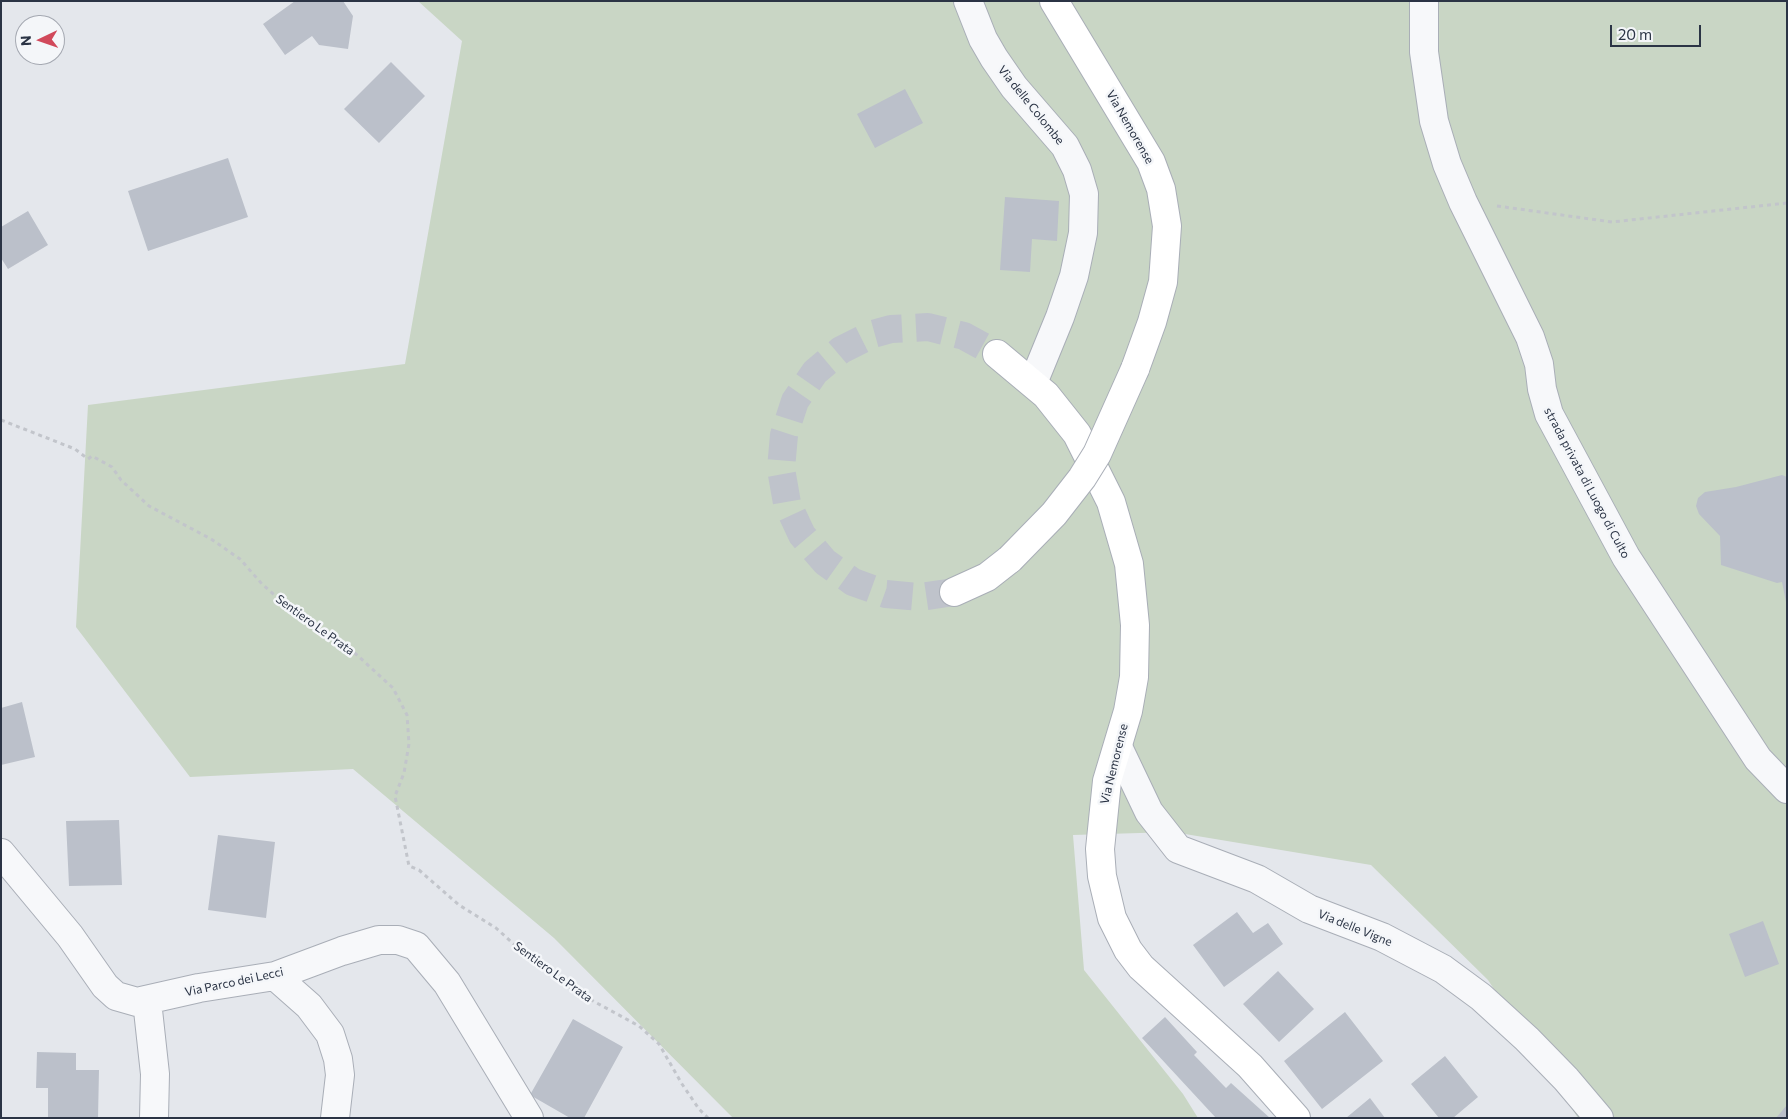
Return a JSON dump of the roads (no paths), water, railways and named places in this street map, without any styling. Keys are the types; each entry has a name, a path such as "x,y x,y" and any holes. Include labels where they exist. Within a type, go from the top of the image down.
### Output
{"main road":[{"name":"Via Nemorense","path":"964,588 1010,559 1054,514 1082,478 1097,454 1135,369 1152,322 1163,282 1167,226 1161,189 1152,162 1054,1"},
{"name":"Via Nemorense","path":"996,354 1033,383 1057,408 1086,449 1111,502 1129,564 1134,606 1135,653 1131,695 1107,781 1100,849 1104,892 1117,930 1134,958 1149,975 1250,1066 1296,1118"}],"street":[{"name":"Via delle Colombe","path":"968,1 983,39 998,65 1018,92 1065,146 1077,170 1084,194 1083,233 1074,276 1060,317 1033,383"},
{"name":"strada privata di Luogo di Culto","path":"1424,1 1424,52 1430,106 1447,164 1463,202 1527,329 1539,364 1542,390 1549,414 1626,556 1758,758 1787,788"},
{"name":"Via delle Vigne","path":"1118,747 1149,812 1178,849 1257,879 1309,909 1382,938 1443,969 1475,992 1527,1038 1566,1079 1599,1118"},
{"name":"Via Parco dei Lecci","path":"1,853 70,936 105,986 123,999 137,1002 147,1001 199,988 275,976 342,951 379,940 398,940 416,946 447,983 529,1118"},
{"path":"275,976 309,1006 330,1034 338,1059 340,1075 335,1118"},
{"path":"147,1001 155,1074 154,1118"}],"tunnel":[{"path":"954,592 920,597 886,594 853,582 825,562 802,535 787,503 781,469 784,435 795,401 815,372 841,350 873,334 891,329 928,327 964,336 997,354"}]}
